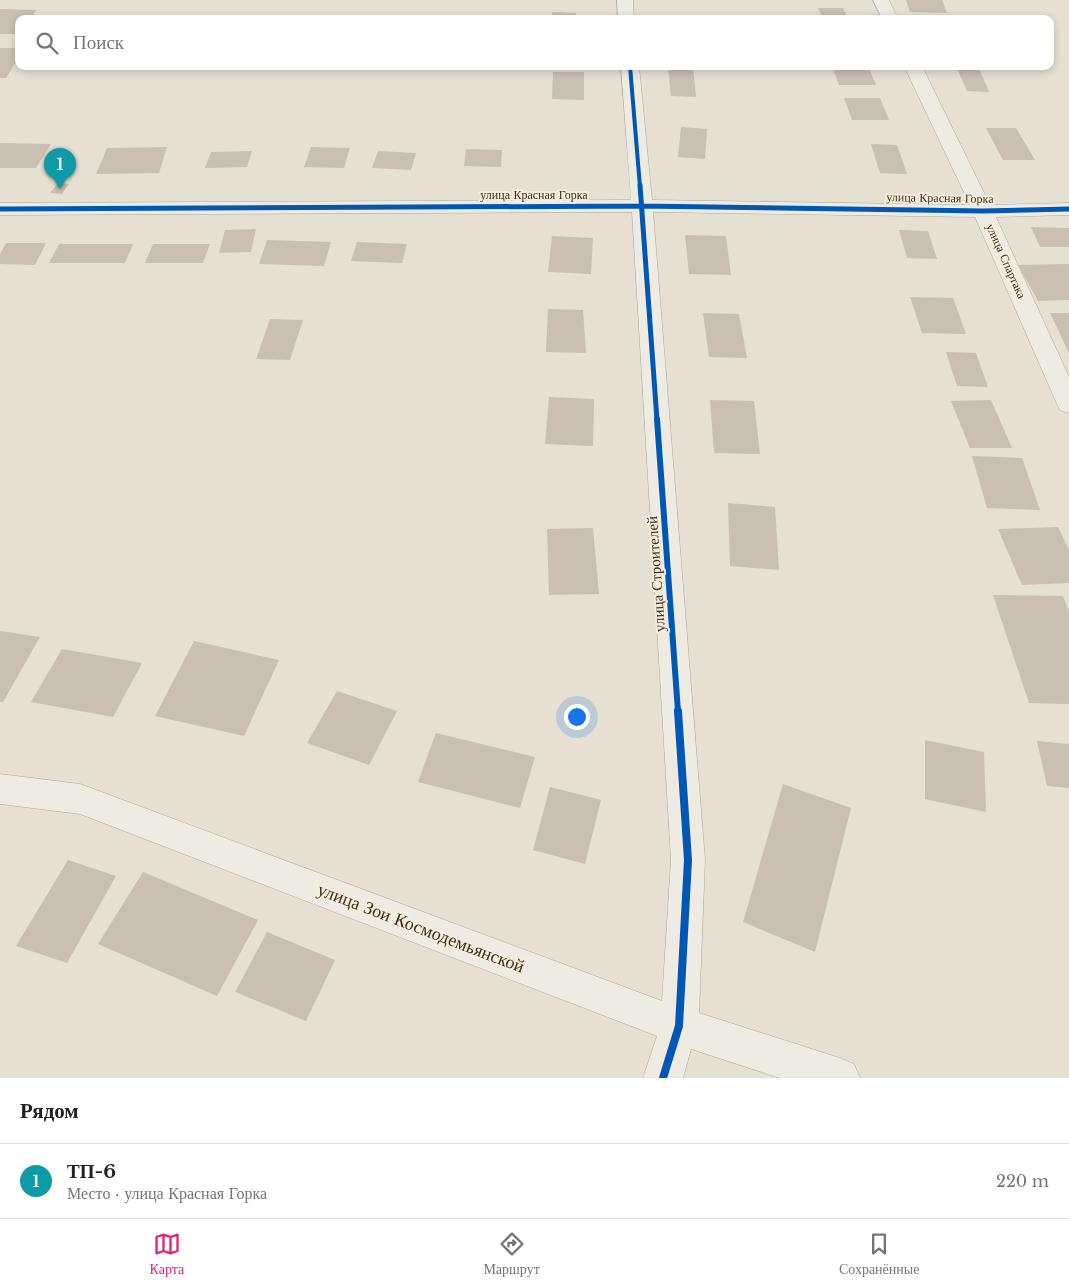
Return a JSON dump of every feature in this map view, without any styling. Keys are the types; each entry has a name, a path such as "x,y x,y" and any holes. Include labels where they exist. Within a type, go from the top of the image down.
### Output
{"street":[{"path":"624,0 626,15"},
{"path":"881,0 888,15"},
{"name":"улица Строителей","path":"630,70 642,206 688,860 679,1026 663,1078"},
{"name":"улица Спартака","path":"915,70 983,211 1069,404"},
{"name":"улица Красная Горка","path":"0,209 642,206 983,211 1069,209"},
{"name":"улица Зои Космодемьянской","path":"0,789 80,799 679,1026 840,1078"}],"building":[{"path":"906,0 942,0 947,13 910,12"},
{"path":"818,8 843,8 846,15 821,15"},
{"path":"0,9 37,10 33,15 15,15 15,34 0,34"},
{"path":"552,12 576,13 576,15 552,15"},
{"path":"0,48 15,48 15,63 6,78 0,78"},
{"path":"668,70 693,70 696,97 671,96"},
{"path":"833,70 870,70 876,85 839,85"},
{"path":"958,70 980,70 989,92 967,91"},
{"path":"553,72 584,72 584,100 552,99"},
{"path":"844,98 880,98 889,120 852,120"},
{"path":"681,127 707,129 705,159 678,157"},
{"path":"986,128 1016,128 1035,160 1003,160"},
{"path":"0,143 51,144 36,168 0,168"},
{"path":"871,144 897,145 907,174 880,173"},
{"path":"167,147 159,173 96,174 107,148"},
{"path":"311,147 350,148 344,168 304,167"},
{"path":"466,149 502,150 501,167 464,166"},
{"path":"252,151 247,167 205,168 211,152"},
{"path":"378,151 416,153 411,170 372,168"},
{"path":"58,183 69,184 62,194 50,193"},
{"path":"1031,227 1069,228 1069,247 1040,247"},
{"path":"256,229 251,252 219,253 225,230"},
{"path":"899,230 928,231 937,259 907,258"},
{"path":"685,235 726,236 731,275 689,274"},
{"path":"552,236 593,238 591,274 548,272"},
{"path":"267,240 331,242 324,266 259,264"},
{"path":"357,242 407,244 402,263 351,261"},
{"path":"6,243 46,243 35,265 0,264 0,254"},
{"path":"59,244 133,244 125,263 49,263"},
{"path":"153,244 210,244 203,263 145,263"},
{"path":"1069,264 1069,300 1038,301 1018,265"},
{"path":"910,297 953,298 966,334 922,333"},
{"path":"548,309 583,310 586,353 546,352"},
{"path":"703,313 739,314 747,358 709,357"},
{"path":"1050,313 1069,313 1069,353"},
{"path":"270,319 303,320 290,360 256,359"},
{"path":"946,352 976,353 988,387 957,386"},
{"path":"549,397 594,399 593,446 545,444"},
{"path":"710,400 754,401 760,454 714,453"},
{"path":"991,400 1012,448 970,448 951,401"},
{"path":"972,456 1022,458 1040,510 987,508"},
{"path":"728,503 775,507 779,570 730,566"},
{"path":"1058,527 1069,550 1069,583 1022,585 998,529"},
{"path":"593,528 599,594 549,595 547,529"},
{"path":"993,595 1063,596 1069,612 1069,704 1029,703"},
{"path":"0,631 40,637 3,702 0,702"},
{"path":"194,641 279,660 244,736 155,716"},
{"path":"62,649 142,663 113,717 31,702"},
{"path":"337,691 397,711 369,765 307,743"},
{"path":"436,733 535,757 520,808 418,782"},
{"path":"925,740 984,752 986,812 925,799"},
{"path":"1037,741 1069,744 1069,788 1047,786"},
{"path":"783,784 851,808 815,952 743,922"},
{"path":"550,787 601,800 585,864 533,850"},
{"path":"68,860 116,876 67,963 16,946"},
{"path":"143,872 258,920 217,996 98,944"},
{"path":"267,932 335,960 306,1021 235,992"}],"cycle path":[{"path":"630,70 642,206 688,860 679,1026 663,1078"},
{"path":"0,209 642,206 983,211 1069,209"}],"place":[{"name":"ТП-6","path":"60,189"}]}
